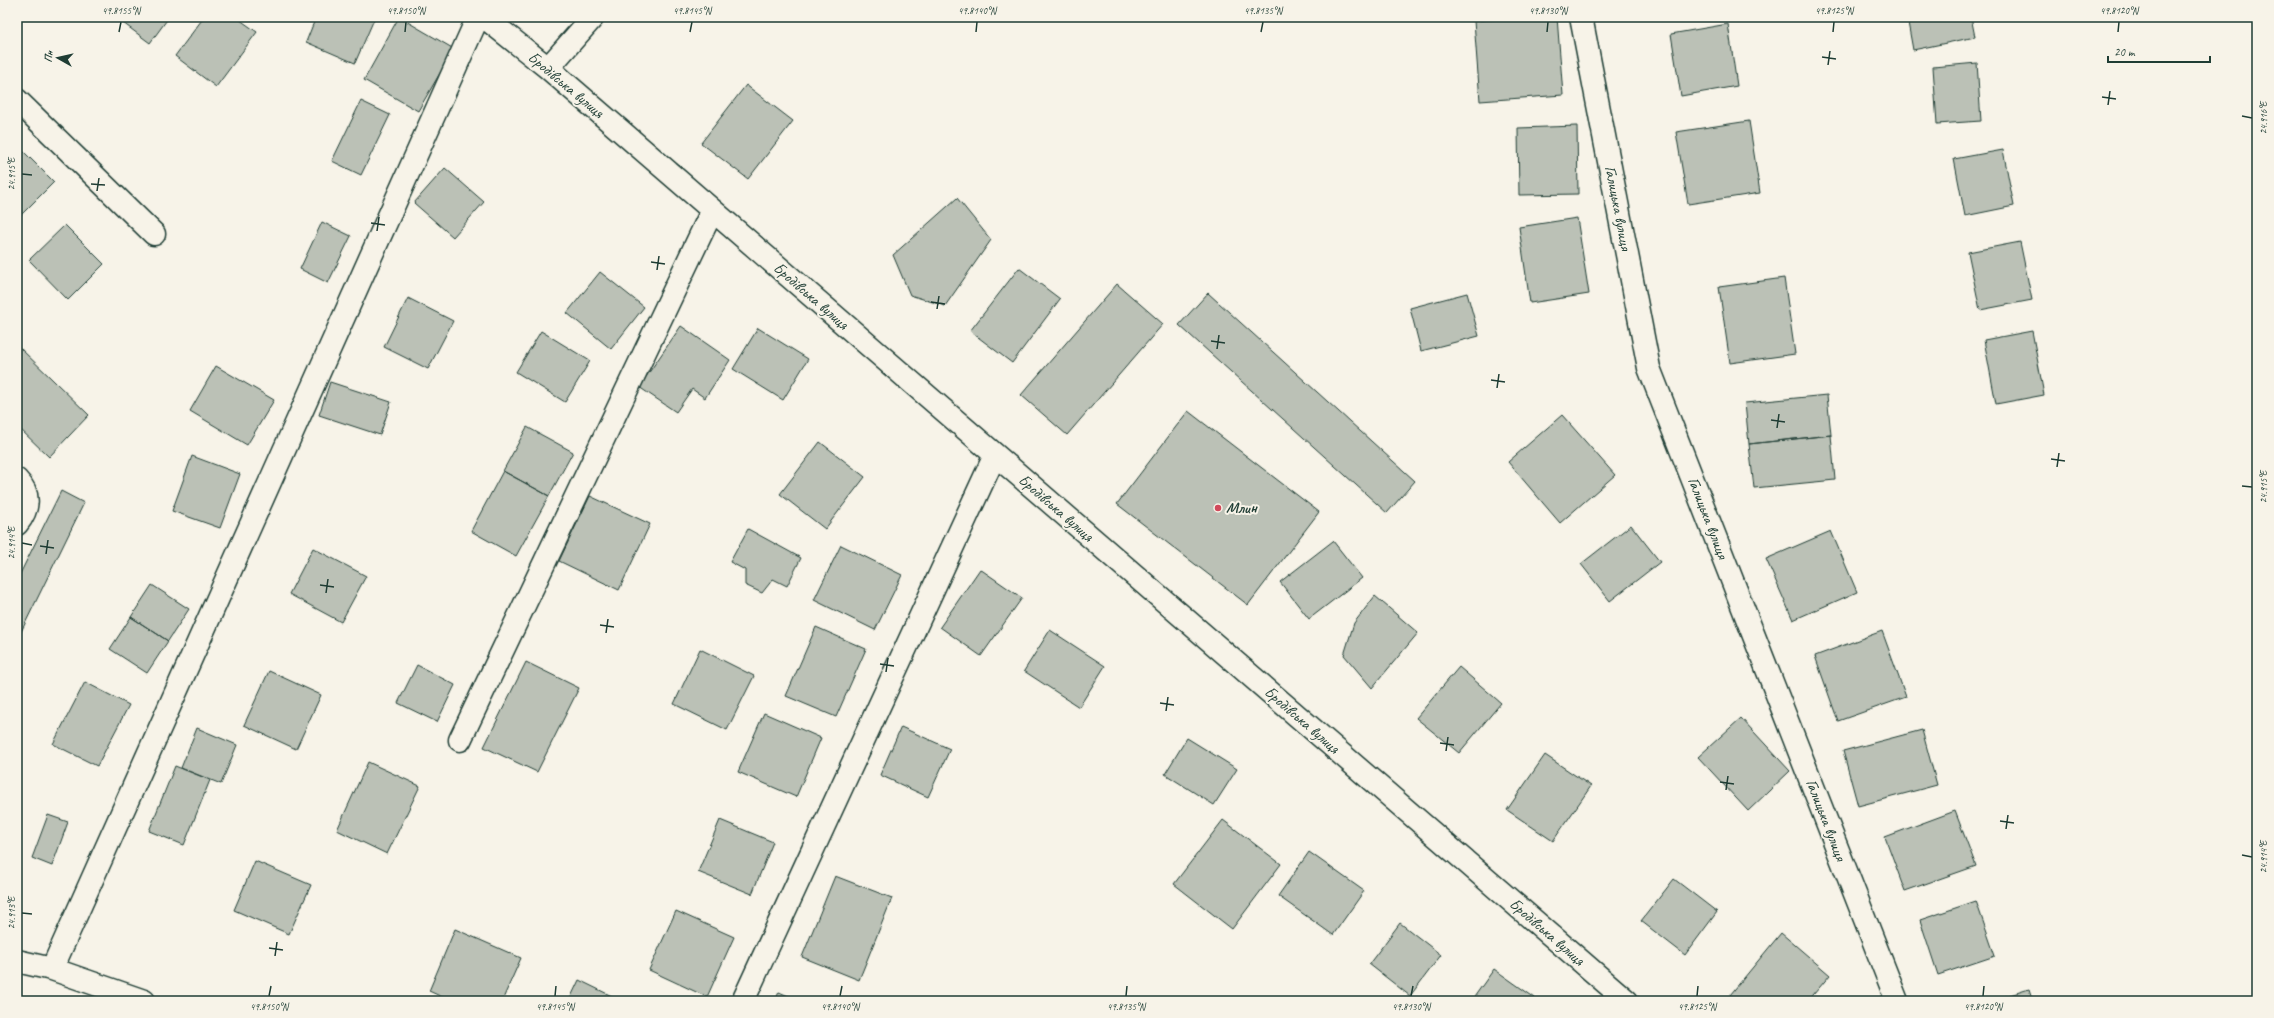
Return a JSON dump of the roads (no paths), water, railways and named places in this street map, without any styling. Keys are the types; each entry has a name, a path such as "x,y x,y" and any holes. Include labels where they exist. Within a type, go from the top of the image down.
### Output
{"street":[{"path":"52,969 478,17"},
{"name":"Бродівська вулиця","path":"484,17 548,68 1627,1001"},
{"path":"548,68 593,17"},
{"name":"Галицька вулиця","path":"1581,17 1649,368 1897,1001"},
{"path":"17,100 154,234"},
{"path":"460,740 712,211"},
{"path":"743,1001 995,455"},
{"path":"17,480 27,494 27,506 17,524"},
{"path":"17,961 52,969 144,1001"}],"place":[{"name":"Млин","path":"1218,508"}]}
